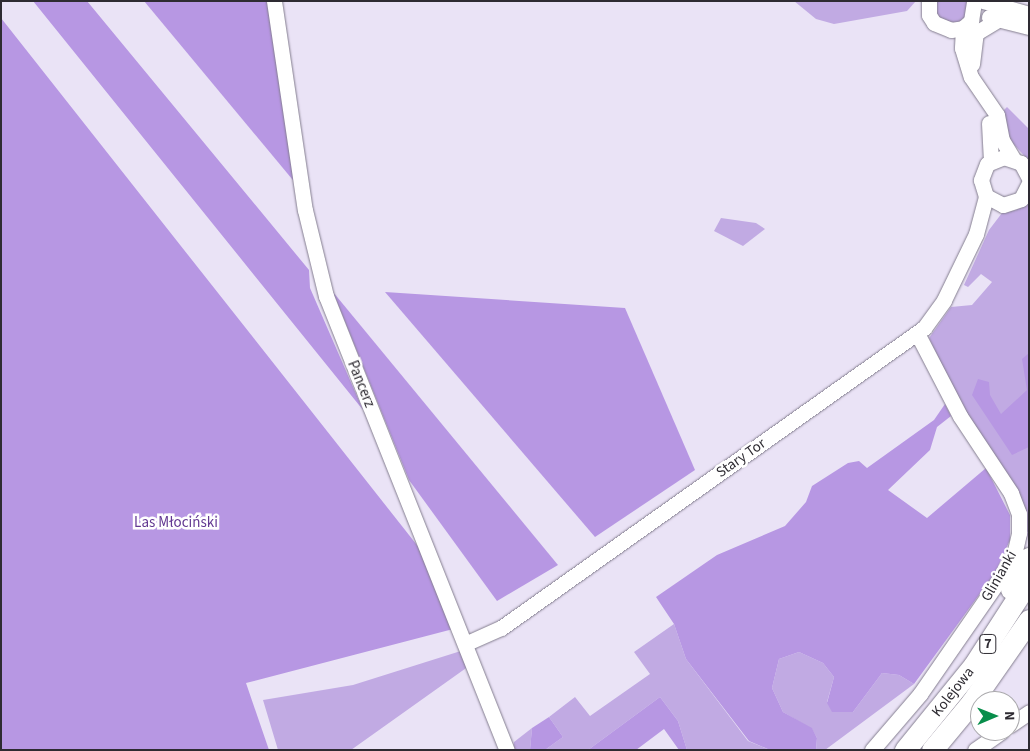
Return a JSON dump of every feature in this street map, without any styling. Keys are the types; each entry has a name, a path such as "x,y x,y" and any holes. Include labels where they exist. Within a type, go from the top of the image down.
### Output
{"highway":[{"path":"942,706 1029,558"},
{"name":"Kolejowa","path":"905,750 942,706 987,645 1029,580"},
{"name":"Kolejowa","path":"932,750 971,703 1029,620"}],"street":[{"name":"Pancerz","path":"274,1 305,210 326,296 467,643 507,750"},
{"path":"929,1 931,19 943,29 960,67 973,81 997,115 1002,140 1013,158 1025,167 1029,178"},
{"path":"973,81 962,48 974,1"},
{"path":"983,1 1028,14"},
{"path":"1010,1 1028,14"},
{"path":"943,29 999,18 1029,27"},
{"path":"973,81 972,46 976,33 999,18"},
{"path":"982,95 992,136 991,161 981,176 986,196 1003,205"},
{"path":"991,161 1000,157 1013,158"},
{"name":"Stary Tor","path":"976,234 1003,205 1021,199 1029,184"},
{"name":"Stary Tor","path":"467,643 501,628 917,333 940,307 976,234 986,196"},
{"name":"Glinianki","path":"872,750 925,687 1009,565 1019,533 1019,514 1011,493 960,416 917,333"},
{"path":"975,750 988,741"}],"shaded area":[{"path":"794,1 916,1 907,11 834,24 816,19"},
{"path":"936,1 967,1 967,15 958,23 941,21 935,11"},
{"path":"1007,107 1029,129 1029,161 1009,139 1004,110"},
{"path":"1029,201 1029,533 1022,550 1023,520 966,418 929,338 951,307 972,305 992,282 981,274 968,287 964,285 989,230 1002,213 1016,210"},
{"path":"721,218 756,223 765,229 743,246 714,231"},
{"path":"674,624 686,659 748,741 770,750 687,750 678,721 660,697 588,750 545,750 563,737 549,717 575,697 590,716 650,674 634,652"},
{"path":"464,650 469,666 351,750 278,750 263,700 353,685"},
{"path":"799,652 823,663 834,677 827,702 853,712 882,673 899,675 914,684 825,750 816,750 817,738 812,729 783,712 772,688 779,659"},
{"path":"532,728 530,750 513,750 514,742"}],"green space":[{"path":"33,1 87,1 309,270 310,288 363,410"},
{"path":"144,1 270,1 297,185"},
{"name":"Las Młociński","path":"1,18 424,554 457,628 246,683 269,750 1,750"},
{"path":"333,292 558,565 497,601 409,480"},
{"path":"385,292 625,308 695,470 595,537"},
{"path":"1029,353 1029,447 1012,455 972,395 978,379 989,382 990,395 1001,414 1027,390 1022,359"},
{"path":"945,404 951,416 937,427 930,450 888,490 927,518 986,468 1010,515 1010,540 995,573 914,684 899,675 882,673 853,712 832,712 827,703 834,677 823,663 799,652 779,659 772,688 783,712 812,728 817,738 816,750 770,750 749,741 686,659 674,624 656,597 717,555 785,526 806,502 812,486 848,463 859,461 867,468 934,420"},
{"path":"660,697 678,721 687,750 679,750 664,729 636,750 588,750"},
{"path":"549,717 563,737 545,750 530,750 532,728"}]}
